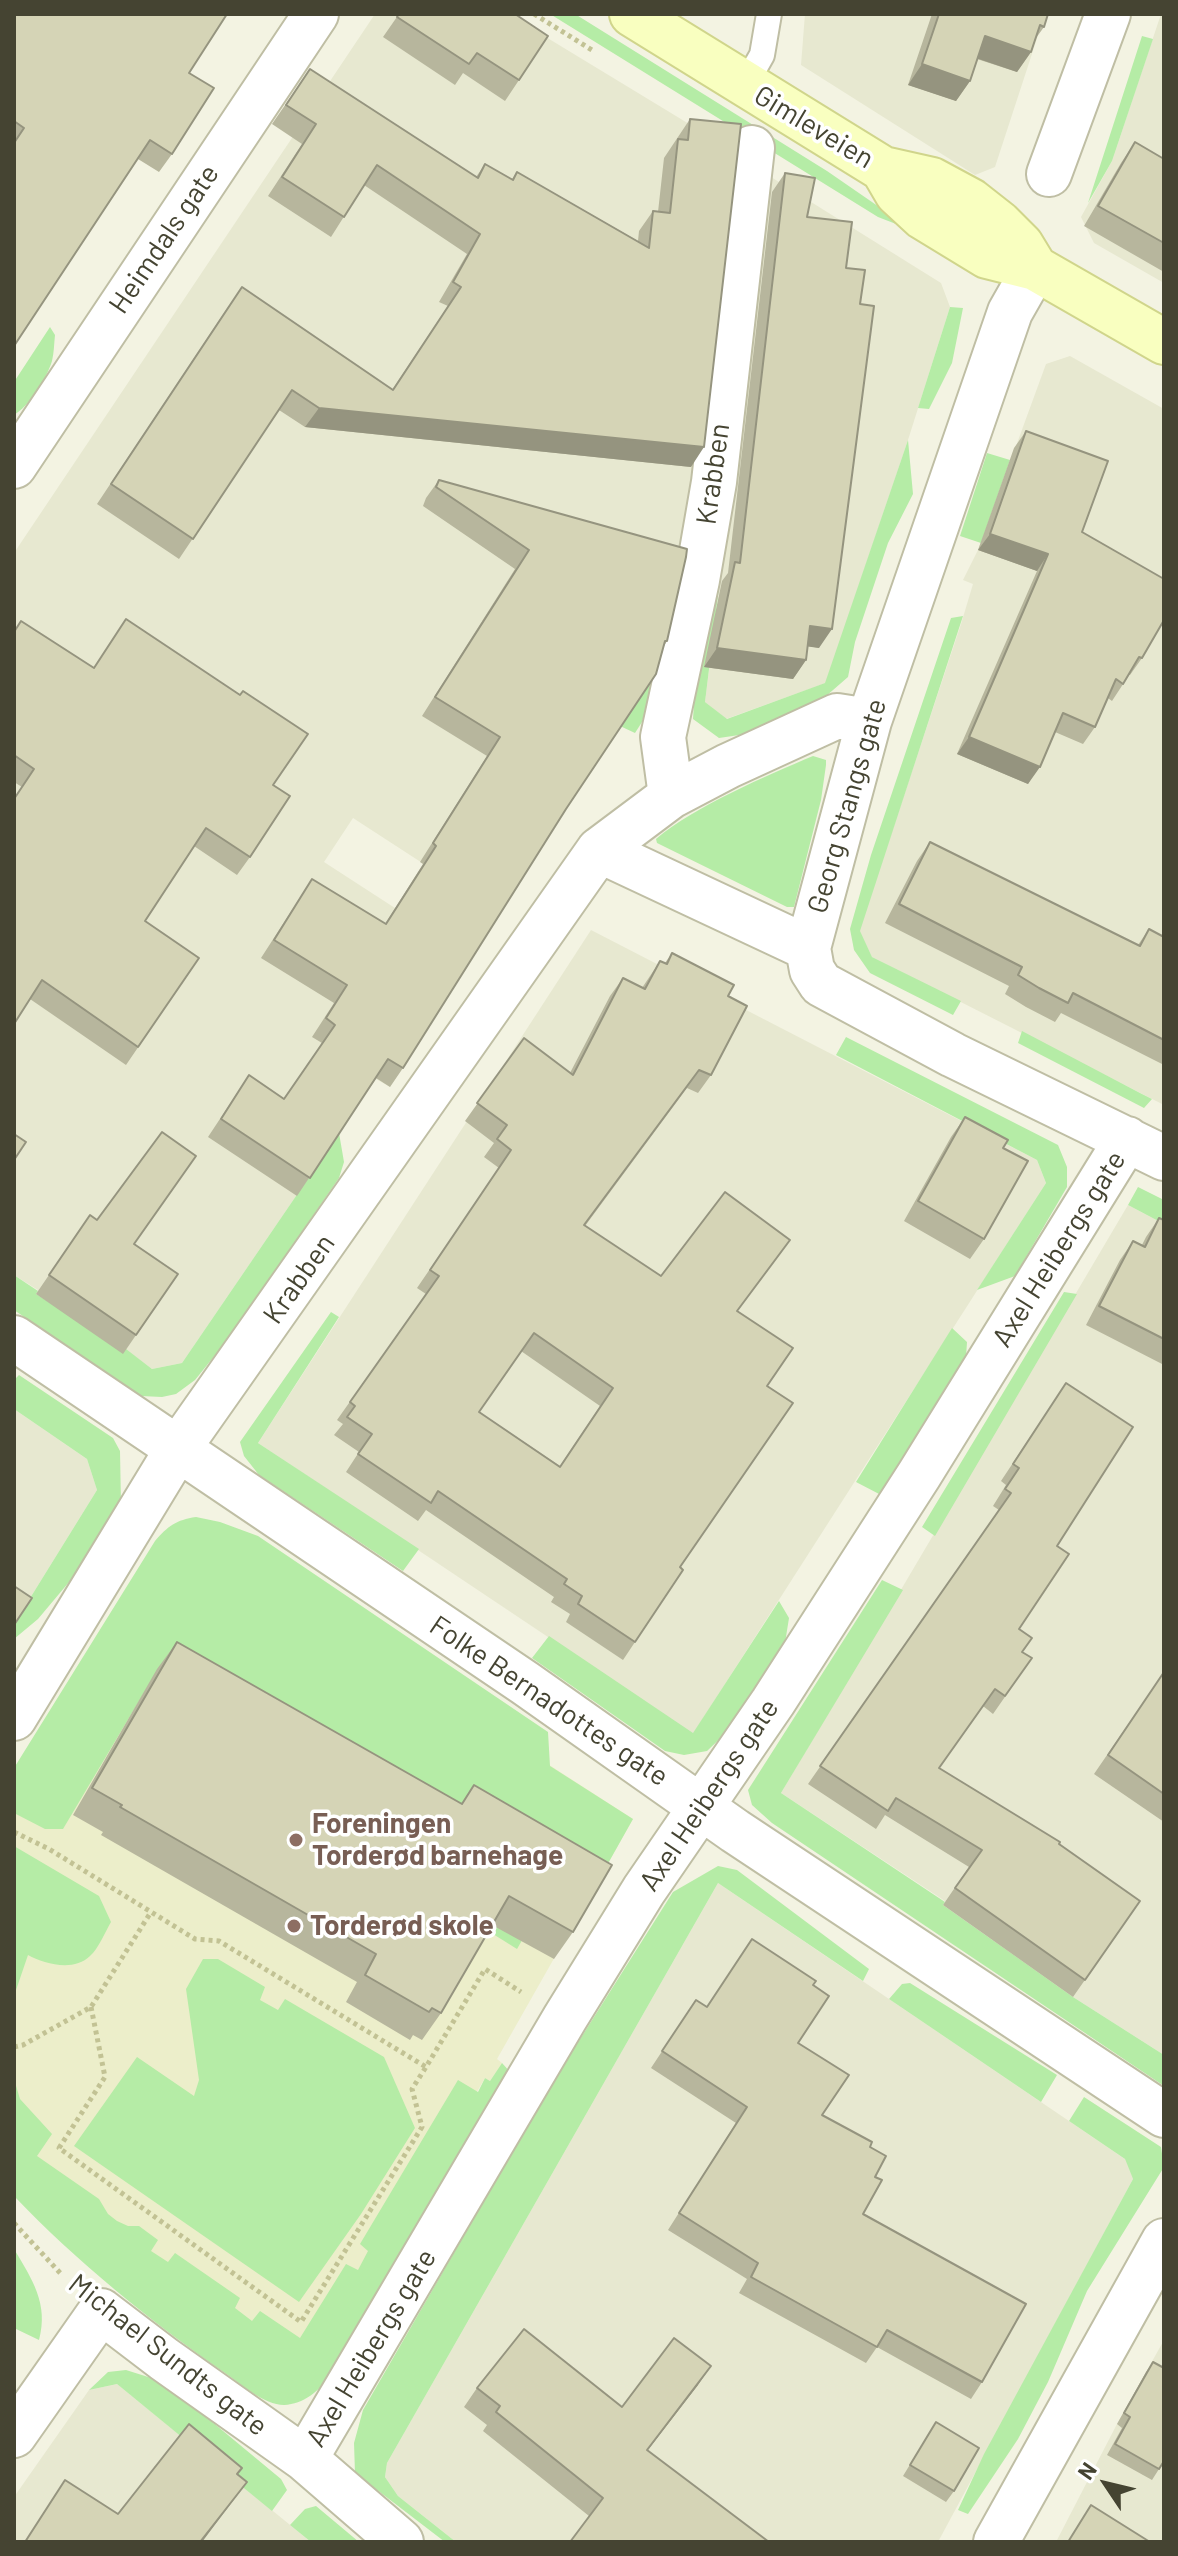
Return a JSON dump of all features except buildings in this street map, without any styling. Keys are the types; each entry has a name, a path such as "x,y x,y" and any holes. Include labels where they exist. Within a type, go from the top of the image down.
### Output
{"main road":[{"name":"Gimleveien","path":"632,14 883,169 932,180 971,201 1021,245 1035,268 1164,342"}],"street":[{"name":"Heimdals gate","path":"14,466 316,14"},
{"path":"1049,174 1108,14"},
{"name":"Krabben","path":"671,796 663,737 697,580 714,482 752,148"},
{"name":"Georg Stangs gate","path":"1035,268 1010,312 869,721 808,948 812,970 821,984 953,1055 1146,1148"},
{"name":"Krabben","path":"14,1718 177,1450 599,850 671,796 728,766 837,716 869,721"},
{"path":"599,850 808,948"},
{"name":"Axel Heibergs gate","path":"305,2459 644,1890 773,1702 919,1475 1146,1148"},
{"name":"Folke Bernadottes gate","path":"14,1338 525,1683 735,1831 1164,2115"},
{"path":"996,2542 1164,2241"},
{"path":"14,2435 101,2311"},
{"name":"Michael Sundts gate","path":"101,2311 305,2459 401,2542"}],"lane":[{"name":"Gimleveien","path":"745,85 762,55 769,14"}],"path":[{"path":"14,1832 49,1849 195,1939 219,1941 426,2067"},
{"path":"14,2047 91,2007 151,1912"},
{"path":"91,2007 105,2077 59,2148 301,2322 422,2127 412,2089 485,1969 522,1992"},
{"name":"Michael Sundts gate","path":"14,2223 52,2265 101,2311"}],"shaded area":[{"path":"375,14 508,14 699,130 702,468 693,467 687,531 645,685 450,881 353,818 324,862 469,956 469,964 390,1087 376,1079 182,1363 152,1369 36,1294 38,1290 14,1275 14,553"},
{"path":"805,14 1045,14 995,167 975,175 801,65"},
{"path":"1161,14 1164,14 1164,283 1094,243 1081,217 1112,161"},
{"path":"771,177 941,283 950,307 826,683 726,719 705,702"},
{"path":"1070,356 1164,409 1164,1105 872,957 859,931 973,584 963,580 978,550 1046,364"},
{"path":"591,930 1037,1160 1046,1183 693,1734 258,1443"},
{"path":"1128,1205 1164,1224 1164,2055 1073,1997 1003,1949 945,1901 781,1793"},
{"path":"14,1409 87,1459 97,1490 14,1624"},
{"name":"Torderød skole","path":"177,1542 393,1664 633,1819 497,2059 502,2063 490,2081 485,2078 308,2380 14,2164 14,1809"},
{"path":"718,1883 1125,2159 1133,2179 938,2542 456,2542 398,2496 385,2477 387,2463"},
{"path":"1164,2340 1164,2542 1056,2542 1117,2424"},
{"path":"117,2384 311,2542 14,2542 14,2497 89,2390"}],"green space":[{"path":"550,14 575,14 827,171 914,231 878,217"},
{"path":"1142,36 1153,39 1112,161 1088,203"},
{"path":"950,307 963,308 952,363 929,409 918,408"},
{"path":"50,327 55,335 50,368 31,398 14,415 14,382"},
{"path":"747,360 705,702 727,719 825,683 908,440 913,494 888,543 855,642 848,677 825,697 771,725 746,734 719,738 693,719 695,688"},
{"path":"987,453 1010,460 981,543 960,536"},
{"path":"681,578 642,722 635,733 620,726"},
{"path":"963,616 860,931 872,957 961,1001 953,1015 870,973 854,950 850,929 871,855 951,618"},
{"path":"813,756 826,760 826,765 821,800 794,907 787,907 657,843 656,839 690,815 753,782"},
{"path":"1022,1031 1152,1099 1144,1108 1018,1043"},
{"path":"846,1037 1058,1145 1067,1167 1067,1187 1015,1276 977,1290 1046,1183 1037,1160 836,1055"},
{"path":"339,1133 344,1162 339,1178 228,1339 195,1380 176,1394 141,1396 14,1310 14,1275 38,1291 36,1294 126,1349 152,1369 182,1363"},
{"path":"1138,1187 1164,1200 1164,1224 1128,1205"},
{"path":"1064,1292 1077,1294 935,1536 922,1527"},
{"path":"331,1312 339,1317 258,1443 419,1549 403,1571 259,1475 244,1456 240,1442"},
{"path":"952,1328 967,1342 966,1357 881,1495 856,1482"},
{"path":"19,1375 113,1438 120,1451 121,1505 85,1563 38,1619 14,1639 14,1624 97,1490 87,1459 14,1409 14,1380"},
{"path":"196,1517 258,1536 548,1732 550,1766 633,1819 592,1892 560,1874 517,1949 477,1924 158,1669 63,1829 45,1829 14,1813 14,1768 155,1541 173,1524"},
{"path":"882,1580 903,1590 781,1793 945,1902 943,1905 1073,1997 1164,2055 1164,2086 772,1823 752,1805 748,1790"},
{"path":"779,1601 789,1618 785,1643 730,1729 707,1751 684,1755 665,1751 532,1658 549,1636 693,1733"},
{"path":"14,1846 99,1896 111,1922 96,1949 76,1964 59,1965 28,1955 14,1996"},
{"path":"718,1866 737,1870 869,1969 863,1981 718,1883 387,2463 385,2477 398,2496 456,2542 445,2542 355,2473 354,2443 363,2410 551,2085 673,1892"},
{"path":"203,1959 218,1959 265,1987 260,2000 278,2010 285,1999 384,2057 415,2128 361,2214 299,2302 74,2146 137,2057 194,2096 199,2080 186,1989"},
{"path":"910,1983 1057,2075 1041,2102 889,1999 902,1984"},
{"path":"502,2063 511,2073 330,2377 310,2396 291,2404 276,2404 261,2398 169,2333 115,2290 14,2196 14,2079 20,2099 52,2134 37,2156 99,2199 108,2214 117,2221 128,2226 139,2226 158,2240 151,2251 168,2262 175,2253 240,2298 235,2308 252,2321 260,2311 300,2338 346,2264 358,2270 368,2251 360,2244 458,2080 478,2092 485,2078 490,2081"},
{"path":"1084,2097 1161,2147 1164,2167 1087,2291 1048,2382 1018,2439 968,2514 958,2510 984,2454 1133,2179 1125,2159 1069,2121"},
{"path":"14,2249 37,2292 42,2315 39,2340 14,2328"},
{"path":"126,2370 164,2382 281,2479 287,2490 272,2511 117,2384 89,2390 108,2372"},
{"path":"316,2506 359,2542 311,2542 290,2525 305,2509"}],"place":[{"name":"Foreningen Torderød barnehage","path":"296,1840"},
{"name":"Torderød skole","path":"294,1926"}]}
